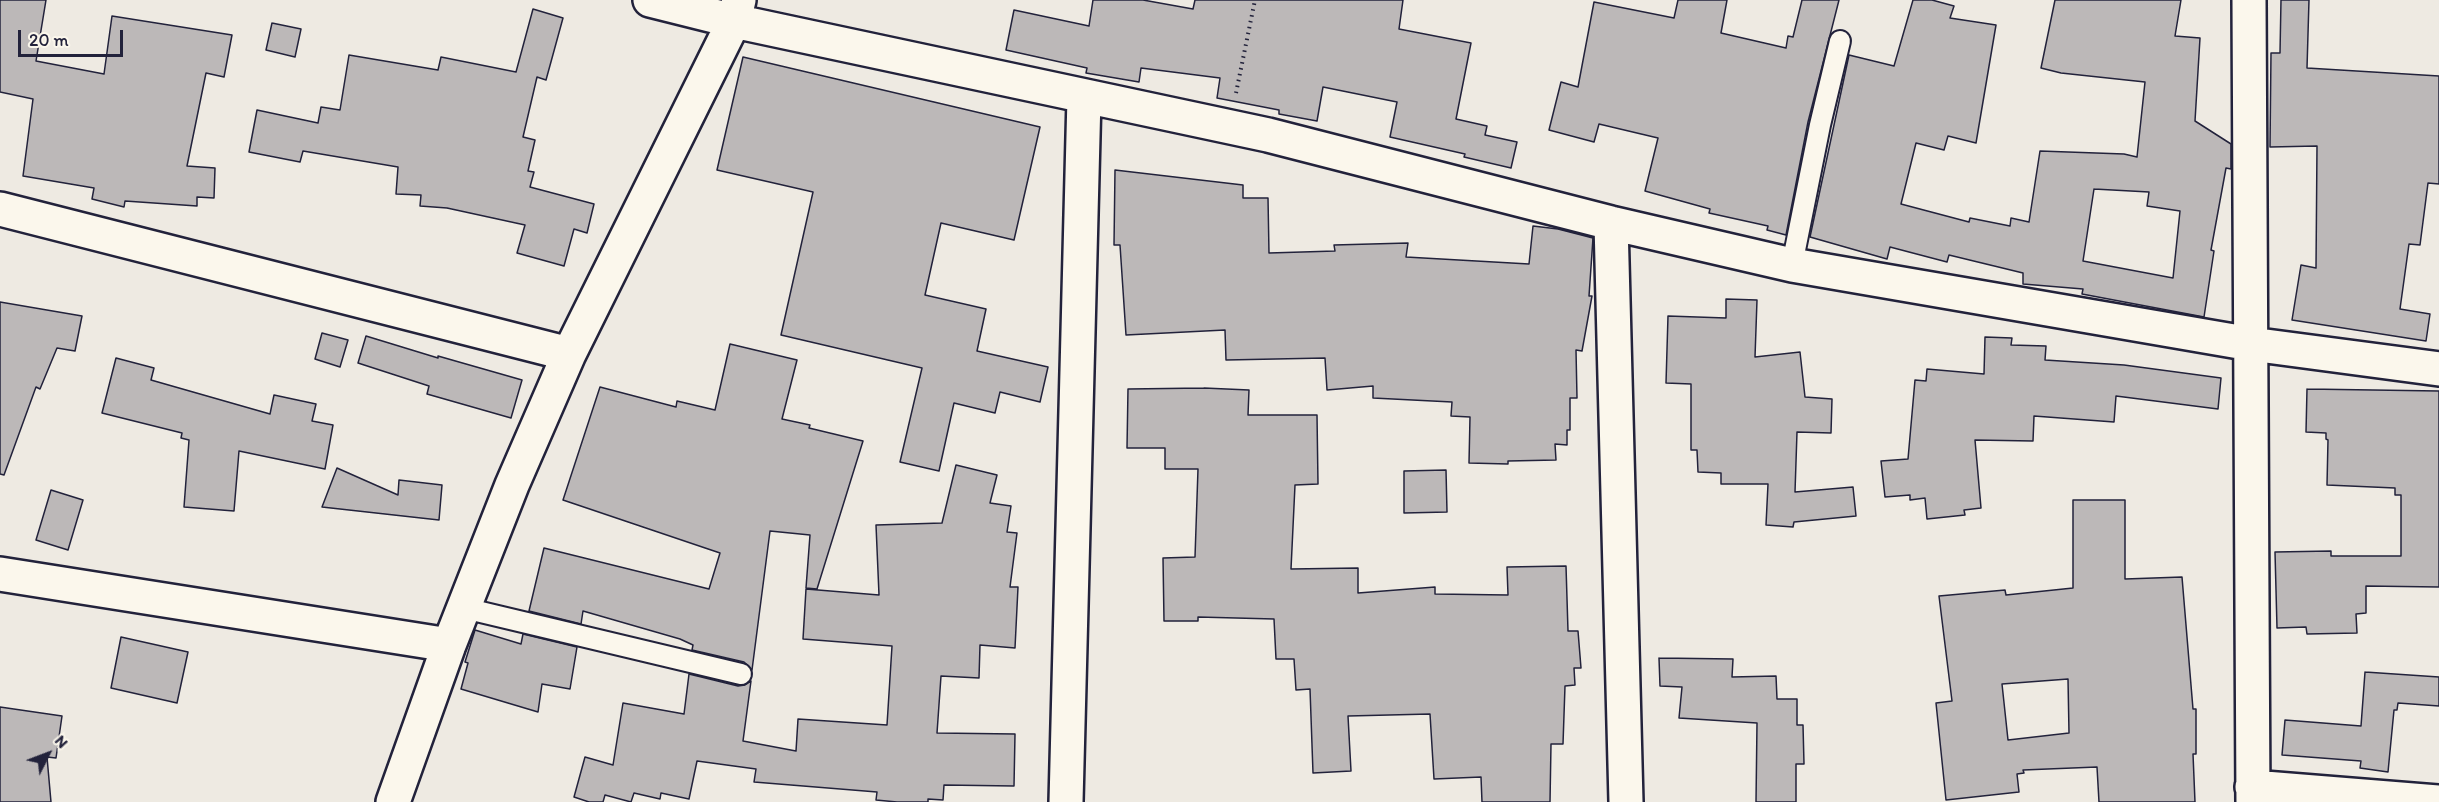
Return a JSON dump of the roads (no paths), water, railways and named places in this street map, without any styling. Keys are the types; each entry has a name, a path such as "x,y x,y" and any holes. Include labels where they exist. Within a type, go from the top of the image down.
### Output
{"street":[{"path":"650,0 736,10 1084,97 1268,135 1611,223 1792,264 2251,344 2439,369"},
{"path":"2249,0 2252,794 2439,802"},
{"path":"393,802 449,645 512,485 569,354 736,10"},
{"path":"1066,802 1084,97"},
{"path":"0,209 569,354"},
{"path":"1611,223 1626,802"},
{"path":"0,574 449,645"}],"lane":[{"path":"1792,264 1820,125 1840,41"},
{"path":"464,608 741,674"}]}
